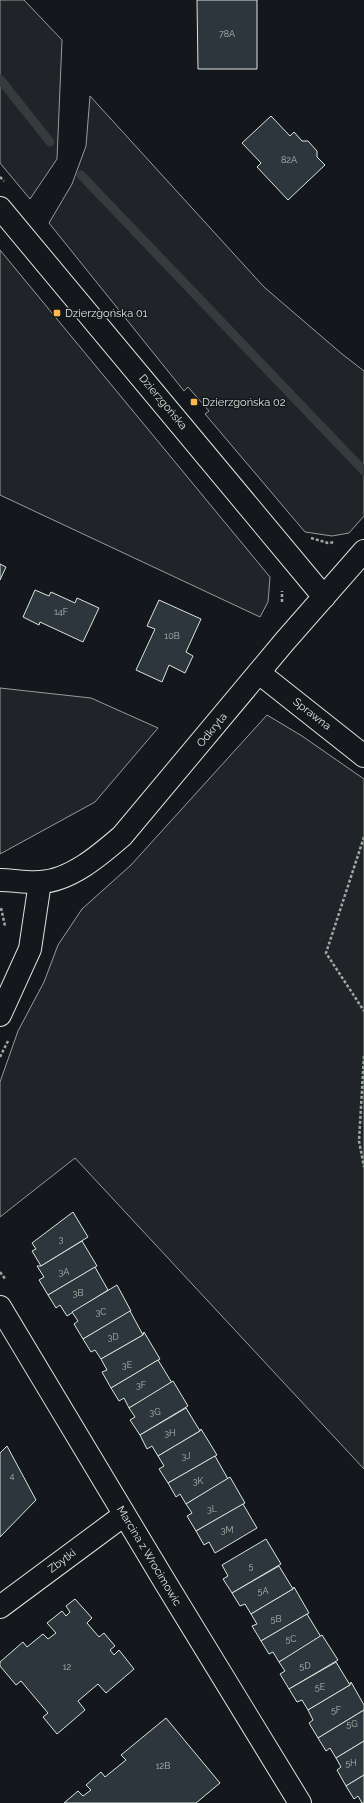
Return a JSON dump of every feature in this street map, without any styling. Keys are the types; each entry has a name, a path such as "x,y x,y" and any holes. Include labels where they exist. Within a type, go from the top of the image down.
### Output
{"street":[{"name":"Dzierzgońska","path":"0,208 175,416 324,597"},
{"name":"Odkryta","path":"40,882 56,880 69,875 108,848 122,836 364,550"},
{"name":"Sprawna","path":"259,673 364,756"},
{"path":"0,880 40,882 30,949 0,1015"},
{"name":"Marcina z Wrocimowic","path":"0,1307 124,1515 300,1803"},
{"name":"Zbytki","path":"0,1607 124,1515"}],"path":[{"path":"281,588 283,594 281,606"},
{"path":"364,836 326,954 364,1011"},
{"path":"0,905 5,927"},
{"path":"364,1056 359,1141 364,1167"}],"shaded area":[{"path":"0,0 24,0 62,40 57,159 30,199 0,163"},
{"path":"90,96 264,287 364,371 364,516 349,533 332,536 305,532 205,414 209,411 188,387 184,391 49,223 72,184 86,146"},
{"path":"0,250 270,577 268,602 260,617 0,495"},
{"path":"0,688 91,698 158,728 95,802 0,854"},
{"path":"267,715 302,736 364,779 364,1469 75,1158 0,1217 0,1082 18,1031 44,982 58,945 82,909 131,865"}],"building":[{"path":"197,0 257,0 257,69 198,69"},
{"path":"271,116 290,136 294,132 302,141 308,141 317,151 317,157 325,165 288,200 257,167 261,163 242,143"},
{"path":"0,564 6,567 0,580"},
{"path":"35,590 49,596 51,592 75,603 77,598 99,608 83,642 40,622 39,625 23,617"},
{"path":"159,600 201,619 186,652 193,656 185,673 169,665 162,682 136,670 155,629 147,626"},
{"path":"73,1212 88,1237 41,1266 32,1251 36,1249 32,1243"},
{"path":"82,1241 97,1266 48,1295 39,1280 44,1277 37,1266 41,1266"},
{"path":"95,1267 108,1290 67,1316 60,1305 56,1308 48,1295"},
{"path":"117,1285 131,1311 83,1339 74,1324 78,1321 72,1312"},
{"path":"130,1311 143,1335 101,1359 95,1350 91,1352 83,1339"},
{"path":"144,1332 160,1359 111,1388 102,1372 107,1370 101,1359 143,1335"},
{"path":"158,1360 172,1383 129,1408 124,1398 119,1401 111,1388"},
{"path":"173,1381 188,1406 140,1435 130,1420 135,1417 129,1408"},
{"path":"186,1408 200,1431 158,1456 152,1446 147,1449 140,1435"},
{"path":"201,1429 217,1455 168,1483 159,1469 164,1466 158,1456"},
{"path":"7,1446 36,1500 0,1537 0,1453"},
{"path":"215,1456 228,1479 186,1504 180,1494 176,1497 168,1483"},
{"path":"230,1477 245,1503 196,1531 187,1516 192,1513 186,1504"},
{"path":"243,1504 257,1528 215,1553 209,1542 204,1545 196,1531"},
{"path":"266,1539 281,1564 232,1593 223,1579 228,1576 222,1565"},
{"path":"279,1566 293,1589 251,1614 245,1604 240,1606 232,1593"},
{"path":"294,1587 309,1613 261,1641 252,1626 257,1624 251,1614"},
{"path":"75,1599 92,1618 87,1623 99,1637 104,1633 115,1646 110,1650 114,1655 119,1650 134,1669 106,1693 98,1684 78,1701 85,1710 57,1734 43,1717 48,1713 21,1681 16,1685 0,1666 0,1662 23,1642 27,1647 43,1634 48,1639 56,1633 47,1623 62,1611 66,1616 70,1612 66,1606"},
{"path":"307,1614 321,1637 279,1662 273,1652 269,1654 261,1641"},
{"path":"322,1635 338,1660 289,1689 280,1674 285,1671 279,1662"},
{"path":"336,1662 350,1685 308,1710 302,1700 297,1702 289,1689"},
{"path":"351,1682 364,1705 364,1710 318,1738 309,1723 313,1720 308,1710 350,1685"},
{"path":"364,1710 364,1741 336,1758 330,1748 326,1751 318,1738"},
{"path":"166,1718 220,1783 196,1803 64,1803 78,1791 83,1796 91,1790 86,1785 101,1772 105,1777 126,1760 121,1755"},
{"path":"364,1741 364,1775 346,1786 337,1770 341,1767 336,1758"},
{"path":"364,1775 364,1803 362,1803 358,1796 354,1799 346,1786"}],"waterway":[{"path":"0,79 50,142"},
{"path":"81,175 364,471"}],"place":[{"name":"Dzierzgońska 01","path":"57,313"},
{"name":"Dzierzgońska 02","path":"194,402"}]}
